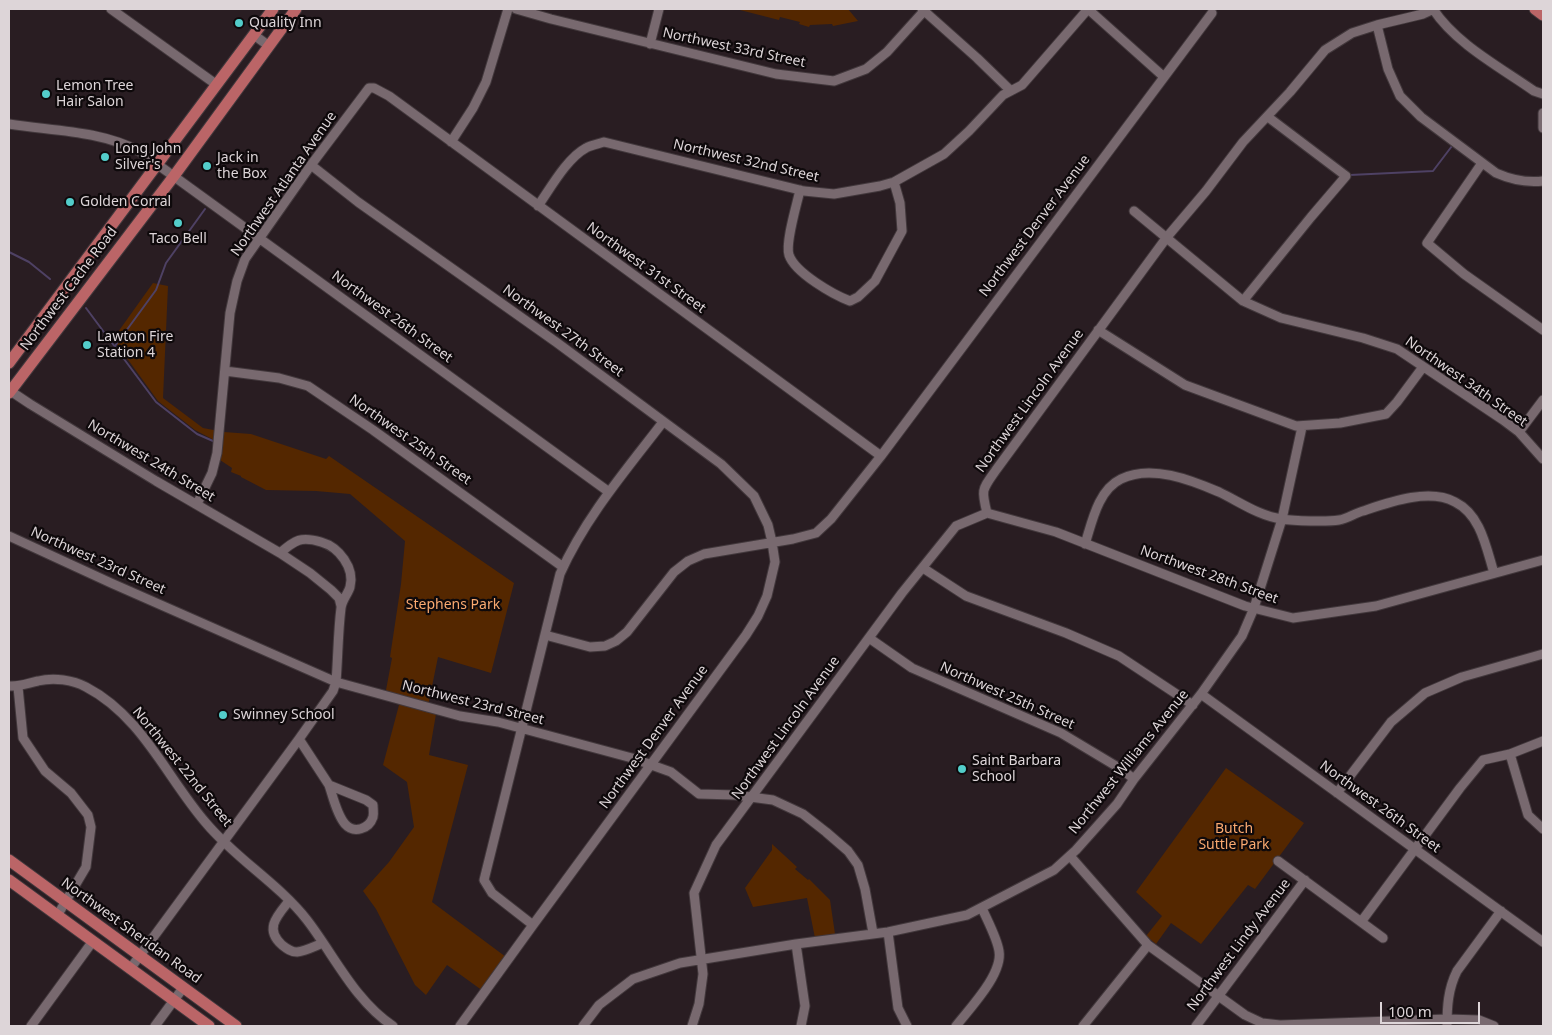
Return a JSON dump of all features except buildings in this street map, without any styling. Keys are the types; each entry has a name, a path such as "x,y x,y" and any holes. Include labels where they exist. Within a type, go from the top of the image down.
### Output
{"main road":[{"name":"Northwest Cache Road","path":"9,363 273,9"},
{"name":"Northwest Cache Road","path":"9,391 174,176 296,9"},
{"path":"1535,9 1543,15"},
{"name":"Northwest Sheridan Road","path":"9,860 236,1026"},
{"path":"10,883 209,1026"}],"street":[{"path":"112,9 217,85"},
{"path":"451,142 473,108 486,82 508,9"},
{"name":"Northwest 33rd Street","path":"516,9 776,74 834,81 866,68 887,52 923,10"},
{"path":"650,44 659,9"},
{"path":"1088,9 1164,77"},
{"name":"Northwest 32nd Street","path":"538,206 578,154 586,148 604,142 800,190 834,194 894,182 944,154 969,132 1003,95 1022,85 1088,9"},
{"path":"1434,9 1441,22 1459,38 1534,91 1543,94"},
{"name":"Northwest Lincoln Avenue","path":"701,960 694,893 716,845 869,638 956,526 987,513 982,495 983,490 1167,237 1206,191 1243,142 1268,117 1325,50 1352,33 1423,14 1434,9"},
{"path":"923,10 984,64 1010,90"},
{"name":"Northwest Denver Avenue","path":"880,456 1212,13"},
{"path":"1377,25 1388,69 1400,96 1421,117 1496,173 1509,179 1520,181 1543,181"},
{"path":"254,35 269,46"},
{"name":"Northwest 31st Street","path":"368,90 374,88 389,96 880,456"},
{"name":"Northwest Atlanta Avenue","path":"197,504 212,473 219,435 230,314 237,281 245,259 311,165 368,90"},
{"path":"1543,113 1543,128"},
{"path":"1244,301 1311,216 1346,176 1268,117"},
{"name":"Northwest 26th Street","path":"9,124 98,135 126,144 139,151 609,492"},
{"path":"1482,163 1427,243 1464,274 1543,330"},
{"name":"Northwest 27th Street","path":"311,165 358,202 556,342 721,464 754,496 768,525 772,542"},
{"path":"800,190 788,245 789,255 794,263 812,281 850,301 858,297 875,281 902,232 900,203 894,182"},
{"name":"Northwest 34th Street","path":"1134,211 1244,301 1282,318 1363,338 1397,349 1519,432 1543,459"},
{"path":"1098,330 1185,385 1302,427 1340,423 1386,414 1423,367"},
{"name":"Northwest 25th Street","path":"225,372 279,378 308,386 497,518 563,568"},
{"name":"Northwest 24th Street","path":"9,391 280,553 331,590 339,598 341,606"},
{"path":"1519,432 1543,400"},
{"path":"533,924 492,893 484,880 544,635 563,568 574,544 609,492 663,422"},
{"name":"Northwest Williams Avenue","path":"701,960 796,944 888,932 967,915 1054,870 1070,856 1117,804 1134,779 1193,705 1242,636 1254,608 1282,519 1302,427"},
{"path":"544,635 590,647 605,646 616,641 627,632 674,572 688,561 704,554 816,533 831,519 880,456"},
{"path":"1086,544 1098,503 1111,487 1121,479 1142,473 1167,474 1219,492 1263,515 1282,519 1339,520 1414,497 1426,495 1449,499 1457,503 1472,516 1481,530 1494,573"},
{"name":"Northwest 28th Street","path":"987,513 1056,532 1254,608 1293,618 1367,607 1543,560"},
{"name":"Northwest 23rd Street","path":"9,536 336,682 460,716 498,722 632,758 671,772 699,794 773,800 803,814 848,852 858,865 865,889 873,933"},
{"path":"130,969 333,691 336,682 341,606 350,585 348,568 343,556 336,549 313,540 300,539 292,542 280,553"},
{"name":"Northwest Denver Avenue","path":"460,1026 746,635 758,616 767,596 775,562 772,542"},
{"path":"923,568 966,596 1066,633 1119,656 1193,705"},
{"name":"Northwest 25th Street","path":"869,638 912,668 1061,733 1121,769 1134,779"},
{"path":"1337,792 1391,722 1425,693 1462,677 1543,654"},
{"name":"Northwest 22nd Street","path":"13,686 50,679 69,681 86,687 115,706 144,738 206,823 245,862 276,888 306,919 365,1002 393,1026"},
{"path":"13,686 23,738 45,770 70,793 88,815 91,827 86,867 57,916"},
{"name":"Northwest 26th Street","path":"1201,694 1543,942"},
{"path":"299,739 329,785 343,822 349,828 355,830 363,828 370,823 374,816 372,805 366,800 329,785"},
{"path":"1361,922 1460,788 1483,760 1510,754 1543,742"},
{"path":"1510,754 1528,815 1543,829"},
{"path":"1070,856 1148,945 1218,997 1253,1020 1272,1024 1447,1023 1479,1020 1494,1026"},
{"path":"1278,861 1383,938"},
{"name":"Northwest Lindy Avenue","path":"1196,1026 1305,880"},
{"path":"289,901 276,919 273,928 278,941 290,951 296,952 323,943"},
{"path":"956,1026 996,973 1000,962 1000,950 982,908"},
{"path":"1447,1023 1450,986 1457,971 1501,911"},
{"path":"888,932 898,1008 907,1026"},
{"path":"31,1026 92,942"},
{"path":"796,944 805,1006 801,1026"},
{"path":"1083,1026 1148,945"},
{"path":"583,1026 599,1005 633,978 680,964 701,960 703,974 700,1004 692,1026"},
{"path":"155,1026 183,988"}],"green space":[{"path":"736,9 848,9 858,21 833,26 832,24 810,25 809,27 799,24 800,22 780,17 779,20"},
{"name":"Stephens Park","path":"153,283 168,286 163,398 203,428 251,434 326,459 329,456 514,583 491,673 438,657 427,711 436,714 429,755 468,765 432,902 506,957 483,991 447,965 426,995 415,985 376,909 363,891 389,862 414,827 407,782 383,765 399,705 386,690 392,658 390,657 401,584 405,541 350,494 266,490 231,472 232,468 220,460 223,442 214,440 195,430 158,401 113,339"},
{"name":"Butch Suttle Park","path":"1226,768 1304,823 1255,889 1248,885 1201,944 1171,923 1156,944 1146,936 1162,916 1136,892"},
{"path":"772,844 797,867 795,869 809,879 830,900 835,934 815,938 807,898 753,907 745,888 772,850"}],"waterway":[{"path":"1350,175 1433,171 1452,146"},
{"path":"115,346 156,290 166,263 205,209"},
{"path":"9,252 29,262 50,279"},
{"path":"86,308 156,402 197,434 213,441"}],"place":[{"name":"Quality Inn","path":"239,23"},
{"name":"Lemon Tree Hair Salon","path":"46,94"},
{"name":"Long John Silver's","path":"105,157"},
{"name":"Jack in the Box","path":"207,166"},
{"name":"Golden Corral","path":"70,202"},
{"name":"Taco Bell","path":"178,223"},
{"name":"Lawton Fire Station 4","path":"87,345"},
{"name":"Swinney School","path":"223,715"},
{"name":"Saint Barbara School","path":"962,769"}]}
